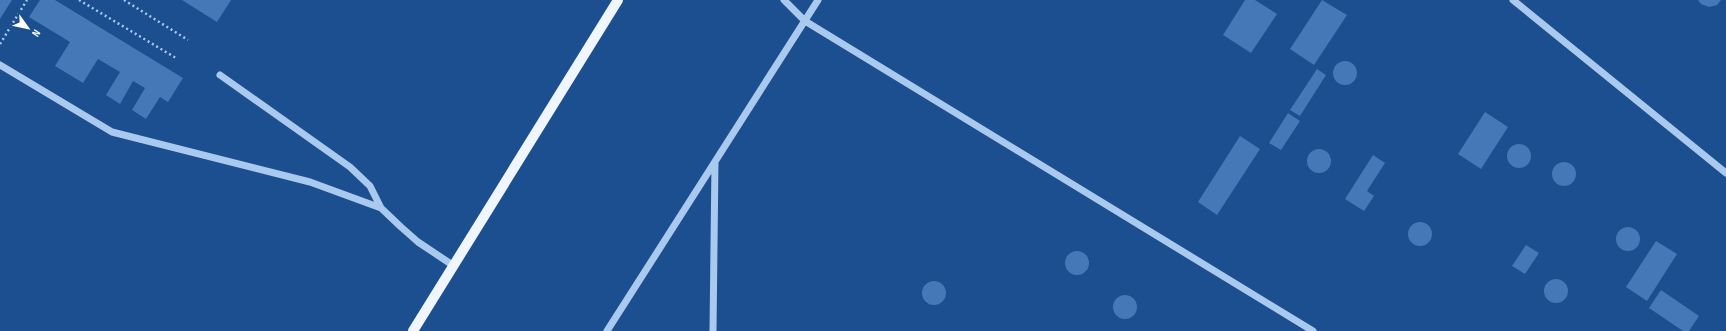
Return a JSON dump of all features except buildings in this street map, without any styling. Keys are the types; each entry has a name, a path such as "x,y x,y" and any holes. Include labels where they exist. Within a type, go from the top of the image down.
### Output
{"main road":[{"path":"413,331 618,0"}],"street":[{"path":"784,0 805,21 1313,331"},
{"path":"607,331 818,0"},
{"path":"1513,0 1726,172"},
{"path":"0,65 112,132 310,182 381,208"},
{"path":"220,75 350,167 370,186 381,208 418,242 454,266"},
{"path":"712,331 715,161"}],"path":[{"path":"0,44 27,0"},
{"path":"79,0 176,58"},
{"path":"124,0 188,40"}]}
